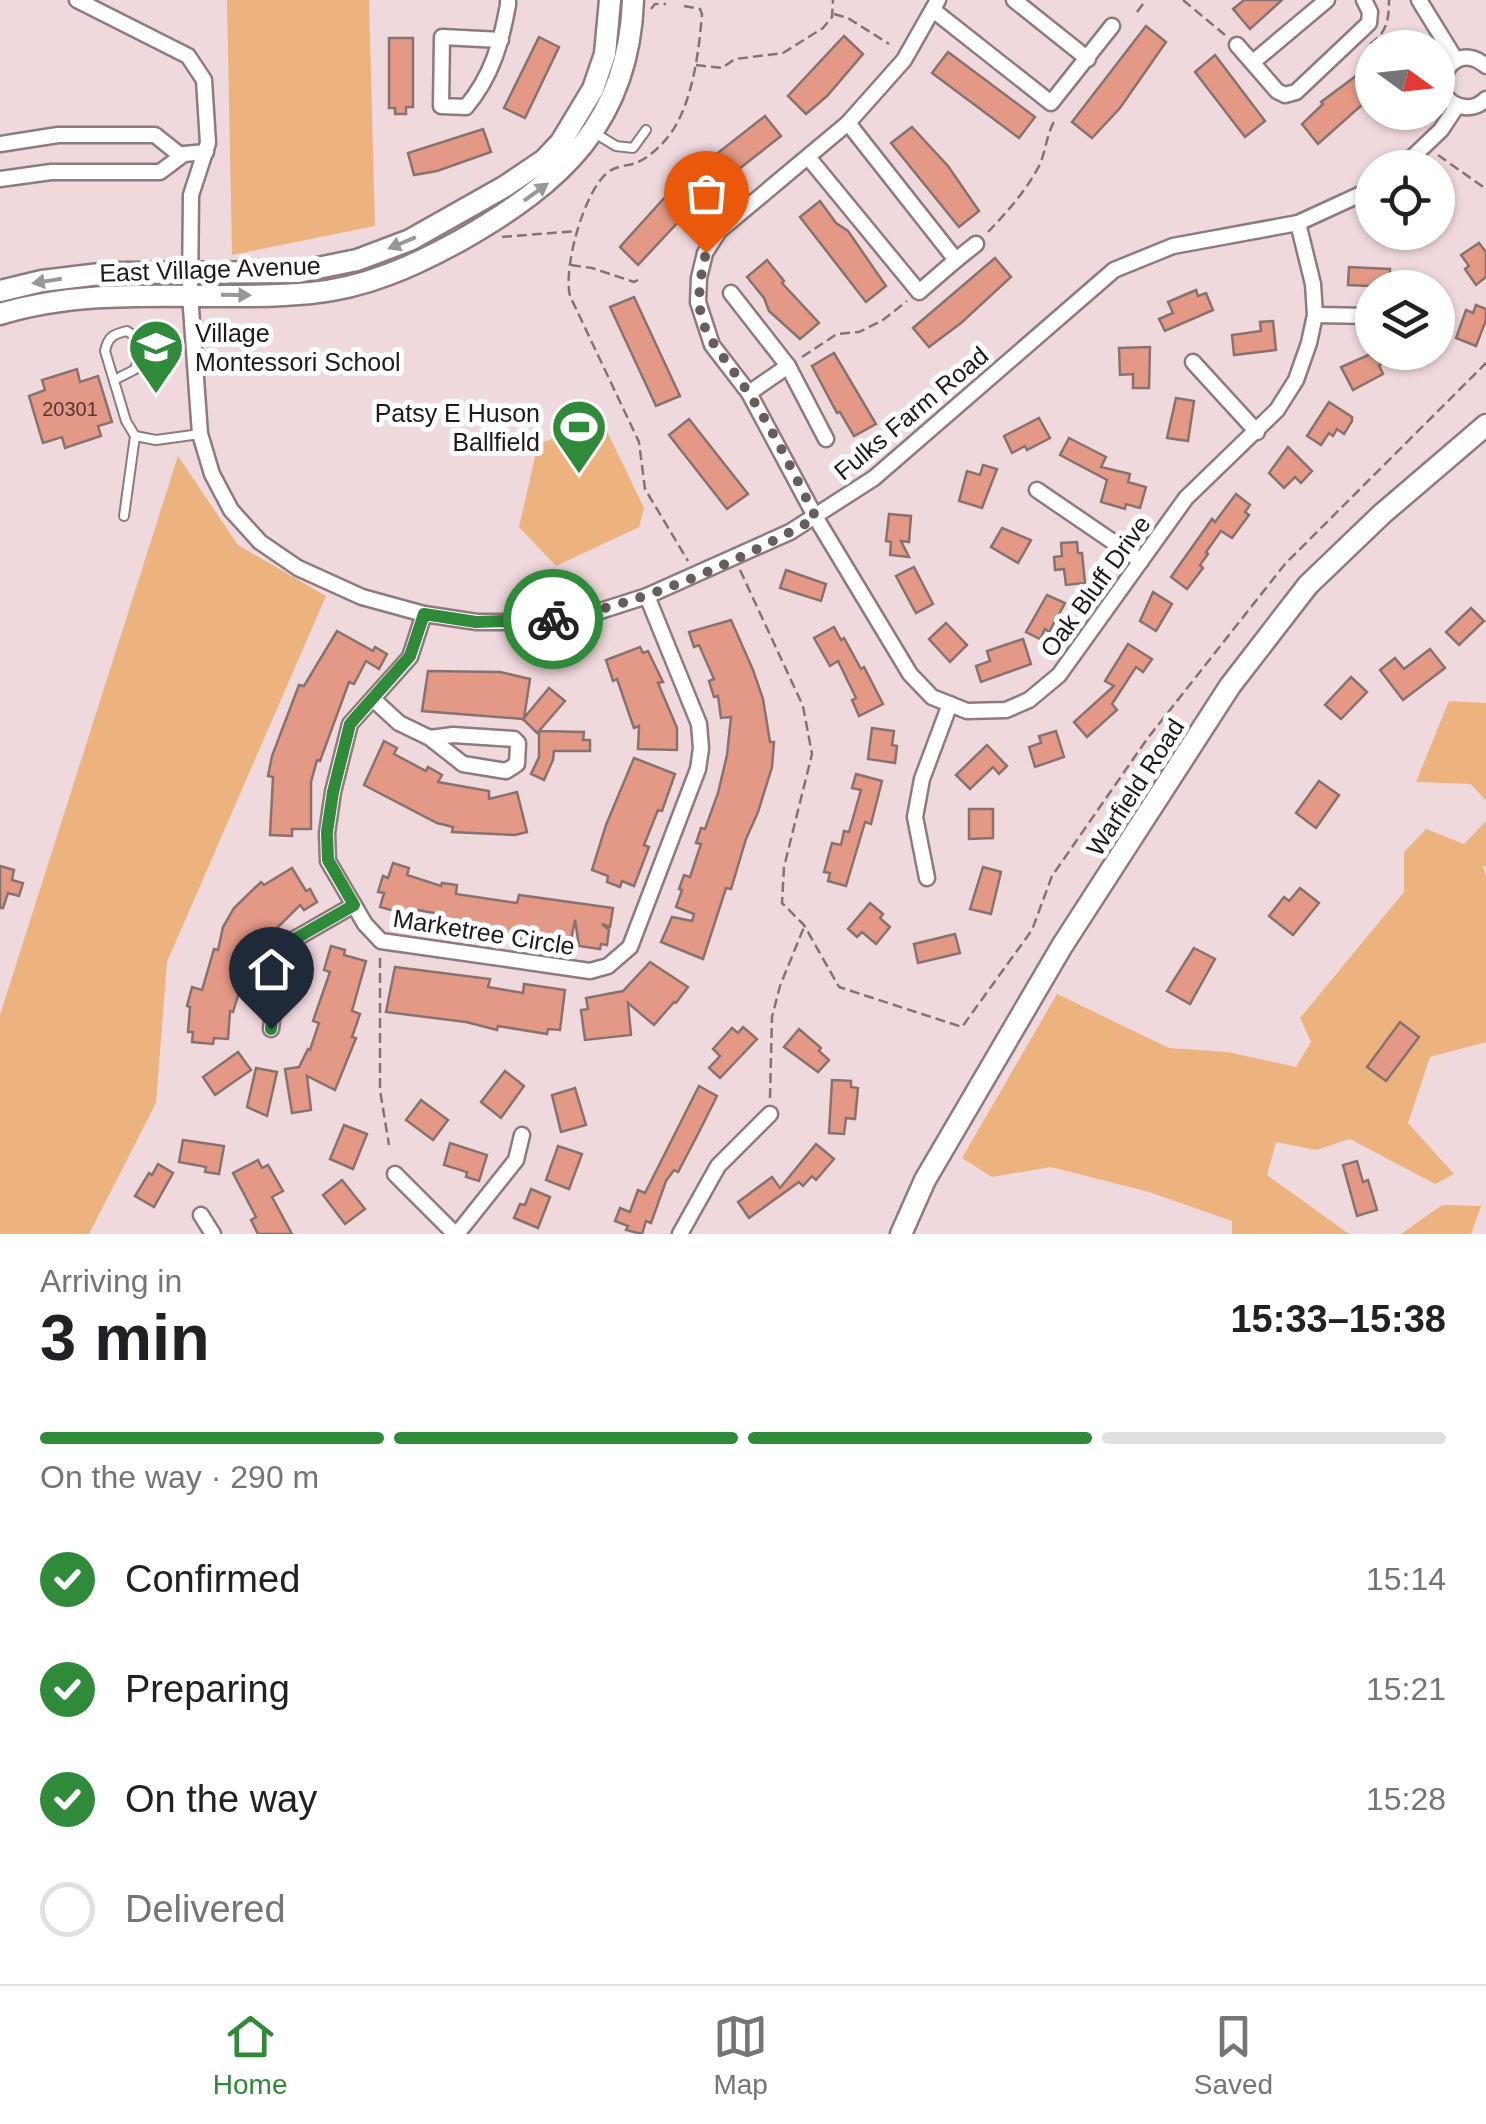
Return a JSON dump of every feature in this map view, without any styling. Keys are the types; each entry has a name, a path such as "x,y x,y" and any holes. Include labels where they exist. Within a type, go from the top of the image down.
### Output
{"street":[{"name":"Fulks Farm Road","path":"76,0 188,56 204,80 208,110 206,152 191,195 190,284 200,434 212,474 231,510 260,542 298,568 362,597 424,614 476,622 536,622 594,613 647,596 816,518 874,478 1114,270 1173,246 1298,223 1355,197"},
{"path":"501,40 442,37 442,106 466,107 478,93 499,51 501,40 508,0"},
{"name":"East Village Avenue","path":"0,314 77,299 298,272 357,260 410,240 544,160 576,120 593,89 605,54 610,0"},
{"name":"East Village Avenue","path":"0,291 42,281 108,274 314,293 398,272 496,220 538,191 575,158 594,132 621,78 632,28 633,0"},
{"path":"1014,0 1088,59"},
{"path":"1254,62 1326,0"},
{"path":"1237,45 1277,90 1286,95 1296,92 1370,22 1364,0"},
{"path":"1419,0 1456,60"},
{"path":"936,5 1051,103 1112,26"},
{"name":"Oak Bluff Drive","path":"936,5 904,60 848,124 719,231 706,253 698,302 712,345 749,393 816,518 910,674 932,697 967,711 1006,710 1029,700 1060,675 1186,498 1278,410 1296,380 1315,315 1313,284 1298,223"},
{"path":"1486,66 1476,59 1456,60 1448,67 1442,85 1445,95 1457,106 1475,107 1486,99"},
{"path":"1421,150 1457,106"},
{"path":"848,124 956,260"},
{"path":"0,144 58,135 155,135 180,156"},
{"path":"0,179 51,172 160,172 180,156 206,152"},
{"path":"808,157 919,292 976,244"},
{"path":"730,292 788,366 826,439"},
{"path":"1315,315 1355,316"},
{"path":"1193,362 1256,432"},
{"path":"749,393 788,366"},
{"name":"Warfield Road","path":"901,1234 925,1180 1062,946 1230,686 1308,586 1382,514 1486,425"},
{"path":"1037,490 1142,561"},
{"name":"Marketree Circle","path":"424,614 410,656 350,724 333,792 327,832 328,860 381,941 590,971 608,966 630,947 698,769 699,724 647,596"},
{"path":"374,700 399,723 430,738 454,758 474,768 506,771 518,764 518,744 514,738 430,738"},
{"path":"927,878 915,817 922,779 950,704"},
{"path":"271,1029 280,952 293,940 354,905"},
{"path":"680,1234 718,1166 770,1114"},
{"path":"395,1174 456,1234 516,1160 522,1135"},
{"path":"200,1215 213,1234"}],"lane":[{"path":"594,132 625,149 633,148 646,130"},
{"path":"114,380 134,370 145,350 142,341 127,331 114,334 105,351 126,420 135,436 124,516"},
{"path":"135,436 156,440 200,434"}],"path":[{"path":"694,65 722,68 735,58 783,53 823,28 832,14 833,0"},
{"path":"1136,12 1146,0"},
{"path":"1183,0 1237,45"},
{"path":"645,18 655,2 666,4"},
{"path":"684,6 700,9 702,14 682,108 669,136 647,157 606,174 577,231 569,265 570,296 639,442 645,489 696,574"},
{"path":"832,14 848,18 889,44"},
{"path":"976,244 1020,195 1041,163 1055,120"},
{"path":"1426,146 1486,189"},
{"path":"490,237 577,231"},
{"path":"569,265 634,282 642,278"},
{"path":"788,366 837,334 859,332 883,320 919,292"},
{"path":"736,556 748,591 804,706 812,754 784,867 782,903 804,925 840,986 962,1027 1032,930 1052,876 1170,710 1285,564 1486,363"},
{"path":"770,1114 772,1017 804,925"},
{"path":"381,941 380,1090 389,1145"}],"shaded area":[{"path":"227,0 369,0 375,226 232,255"},
{"name":"Patsy E Huson Ballfield","path":"602,421 644,508 639,527 556,566 519,527 538,444"},
{"path":"178,456 238,545 326,596 167,962 156,1103 89,1234 0,1234 0,1015"},
{"path":"1449,701 1486,703 1486,801 1471,784 1416,782"},
{"path":"1486,821 1486,1042 1430,1057 1408,1123 1454,1174 1435,1184 1350,1139 1316,1150 1276,1142 1267,1175 1349,1234 1232,1234 1232,1221 1149,1192 1051,1167 992,1177 962,1158 1057,994 1169,1048 1228,1052 1296,1067 1311,1042 1300,1018 1404,892 1404,852 1426,829 1464,844"},
{"path":"1442,1205 1481,1206 1471,1234 1401,1234"}],"building":[{"path":"1244,0 1282,0 1250,29 1233,9"},
{"path":"1146,26 1166,42 1120,108 1092,138 1072,122"},
{"path":"844,36 863,54 806,114 788,96"},
{"path":"539,37 559,47 525,118 504,108"},
{"path":"389,38 413,38 413,107 406,107 406,114 395,114 395,108 389,108"},
{"path":"948,52 1035,117 1019,138 932,73"},
{"path":"1215,55 1265,121 1245,137 1195,72"},
{"path":"1355,77 1355,111 1318,144 1302,124 1321,102"},
{"path":"765,116 781,136 716,187 700,167"},
{"path":"912,127 948,166 979,211 959,227 891,143"},
{"path":"483,129 491,152 414,175 408,153"},
{"path":"675,186 694,205 638,265 620,247"},
{"path":"820,201 836,223 848,231 886,286 866,302 800,217"},
{"path":"1479,243 1486,252 1486,277 1476,285 1461,255"},
{"path":"995,258 1011,277 929,347 913,328"},
{"path":"767,260 782,283 819,323 800,339 769,311 747,277"},
{"path":"1349,267 1390,269 1355,270 1355,285 1348,285"},
{"path":"1196,290 1198,296 1206,293 1213,310 1165,331 1159,319 1173,313 1168,302"},
{"path":"634,297 680,396 656,406 610,307"},
{"path":"1476,305 1486,309 1486,320 1476,346 1456,338 1466,310 1473,313"},
{"path":"1273,321 1276,350 1234,355 1232,335 1261,331 1260,322"},
{"path":"1150,347 1149,388 1133,388 1133,374 1120,375 1119,348"},
{"path":"834,353 876,424 854,436 812,366"},
{"path":"1355,361 1355,370 1381,370 1383,374 1353,390 1341,367"},
{"path":"77,369 80,382 98,376 112,422 98,426 101,436 65,448 62,437 43,443 29,396 45,390 42,380"},
{"path":"1176,398 1194,401 1188,441 1167,438"},
{"path":"1329,402 1352,417 1352,421 1344,434 1337,429 1321,445 1307,436"},
{"path":"1039,418 1050,438 1012,453 1004,436"},
{"path":"689,419 748,494 727,509 669,435"},
{"path":"1069,438 1106,457 1101,467 1130,474 1128,482 1146,487 1140,508 1126,504 1125,509 1101,502 1107,480 1060,455"},
{"path":"1288,447 1312,471 1301,483 1295,477 1284,488 1269,473"},
{"path":"983,465 997,469 982,508 959,501 967,471 980,475"},
{"path":"1236,494 1250,505 1245,512 1249,515 1232,538 1221,531 1206,552 1200,565 1203,568 1187,589 1171,577 1212,519 1215,522"},
{"path":"889,514 911,516 909,542 901,541 909,557 890,555 891,542 886,541"},
{"path":"1002,528 1031,540 1018,563 991,547"},
{"path":"1077,542 1085,583 1066,585 1064,569 1055,570 1054,557 1062,556 1061,543"},
{"path":"914,567 933,604 916,613 896,576"},
{"path":"786,570 826,584 821,601 780,588"},
{"path":"1153,592 1172,604 1156,631 1140,621"},
{"path":"1047,595 1065,603 1049,632 1045,629 1040,639 1026,632"},
{"path":"1471,608 1484,621 1459,645 1446,632"},
{"path":"731,620 763,699 770,742 774,742 772,767 703,959 661,942 672,917 692,921 694,914 676,907 682,890 679,889 684,875 690,877 701,844 696,843 701,828 705,829 718,793 731,717 721,718 718,696 714,697 709,681 714,679 689,632"},
{"path":"946,623 967,645 950,662 929,639"},
{"path":"834,627 861,669 864,667 883,704 859,716 852,700 856,698 838,661 830,666 814,638"},
{"path":"337,631 373,651 375,647 387,654 379,669 366,661 354,684 349,682 311,782 311,829 292,829 292,836 270,835 273,777 268,776 272,756 299,685 304,686"},
{"path":"1023,639 1031,664 981,682 976,666 990,661 987,651"},
{"path":"1128,644 1152,659 1143,672 1136,667 1112,704 1117,710 1087,737 1074,722 1114,686 1105,681"},
{"path":"640,647 643,653 648,651 663,682 658,683 677,728 677,750 638,749 639,726 634,728 617,679 613,681 606,660"},
{"path":"1430,649 1445,668 1403,700 1380,670 1395,658 1404,669"},
{"path":"428,671 500,672 530,679 524,718 549,688 565,701 537,733 523,719 422,711"},
{"path":"1351,677 1367,692 1341,719 1325,705"},
{"path":"872,728 894,731 895,763 868,759"},
{"path":"539,731 584,732 583,740 590,740 590,751 554,751 544,780 531,774 539,757"},
{"path":"1056,731 1064,757 1035,767 1029,747 1041,743 1039,736"},
{"path":"384,741 397,748 394,754 442,775 438,782 489,791 489,799 517,792 527,832 452,832 453,827 437,823 364,785"},
{"path":"987,745 1007,766 999,774 993,767 970,789 956,775"},
{"path":"634,758 675,774 644,845 649,847 634,886 622,881 620,887 607,882 608,876 592,870"},
{"path":"856,774 882,781 871,824 865,822 846,886 828,881 830,873 824,872 832,843 841,845 844,831 849,832 861,790 852,788"},
{"path":"1319,781 1339,795 1316,828 1296,813"},
{"path":"969,809 993,809 993,838 969,839"},
{"path":"393,863 409,868 407,875 441,886 457,885 456,894 517,903 519,895 613,908 610,927 602,924 609,930 607,945 601,944 600,949 579,946 575,920 570,945 490,937 491,931 452,926 451,932 437,929 439,914 418,910 413,925 402,921 405,914 380,907 384,893 378,892"},
{"path":"0,866 14,870 12,880 23,883 19,896 8,893 3,908 0,908"},
{"path":"983,867 1001,872 991,914 970,909"},
{"path":"292,868 317,902 304,910 300,905 268,937 256,957 259,958 249,992 240,989 233,1012 230,1011 228,1039 214,1038 213,1044 192,1042 187,1006 192,987 202,990 223,927 234,908 261,882 264,885"},
{"path":"1300,888 1319,903 1293,935 1269,916 1284,897 1289,901"},
{"path":"870,903 890,927 876,944 862,932 857,937 848,929"},
{"path":"955,934 960,953 918,963 914,944"},
{"path":"331,946 345,950 344,955 366,961 352,1011 360,1014 352,1037 356,1038 335,1090 307,1076 311,1110 292,1113 285,1069 299,1067 310,1050 319,1023 313,1021 330,972 324,970"},
{"path":"1194,948 1215,959 1190,1004 1167,991"},
{"path":"650,962 688,987 676,1003 654,1025 628,1003 631,1035 585,1040 581,1010 588,1009 586,998 623,991"},
{"path":"395,967 490,979 488,987 523,993 524,984 565,990 560,1030 548,1029 547,1034 498,1026 497,1030 386,1012"},
{"path":"1400,1022 1419,1037 1386,1081 1367,1067"},
{"path":"743,1027 757,1039 720,1078 709,1068 720,1056 713,1049 732,1028 738,1033"},
{"path":"799,1029 829,1060 818,1072 784,1047"},
{"path":"238,1052 251,1070 215,1095 203,1077"},
{"path":"256,1068 277,1072 267,1116 247,1107"},
{"path":"505,1071 524,1086 501,1118 481,1102"},
{"path":"832,1080 851,1081 851,1087 858,1088 855,1119 846,1118 844,1134 829,1133"},
{"path":"699,1086 717,1096 699,1132 678,1172 674,1170 666,1181 651,1223 646,1221 642,1234 626,1230 628,1226 615,1221 620,1208 630,1212 638,1190 645,1193"},
{"path":"575,1088 586,1125 561,1132 552,1095"},
{"path":"421,1100 448,1120 433,1140 406,1120"},
{"path":"344,1125 367,1134 353,1169 330,1159"},
{"path":"183,1140 224,1146 219,1174 179,1162"},
{"path":"450,1143 487,1155 479,1181 466,1177 467,1172 444,1165"},
{"path":"816,1144 834,1159 816,1180 812,1176 803,1186 799,1182 749,1218 738,1202 772,1177 780,1188"},
{"path":"558,1146 582,1154 569,1189 546,1180"},
{"path":"258,1160 262,1168 268,1165 283,1191 272,1197 292,1234 258,1234 251,1220 256,1217 233,1173"},
{"path":"1357,1161 1363,1182 1368,1180 1377,1210 1357,1216 1343,1165"},
{"path":"158,1164 173,1173 154,1207 135,1196"},
{"path":"342,1180 365,1209 345,1224 323,1195"},
{"path":"531,1189 550,1197 538,1228 514,1218"}],"way so far":[{"path":"553,619 594,613 647,596 816,518 749,393 712,345 704,326 698,302 706,253"}],"place":[{"name":"Village Montessori School","path":"156,396"},
{"name":"Patsy E Huson Ballfield","path":"579,476"}],"route":[{"path":"271,1029 280,952 293,940 354,905 328,860 327,832 333,792 350,724 410,656 424,614 476,622 553,619"}]}
